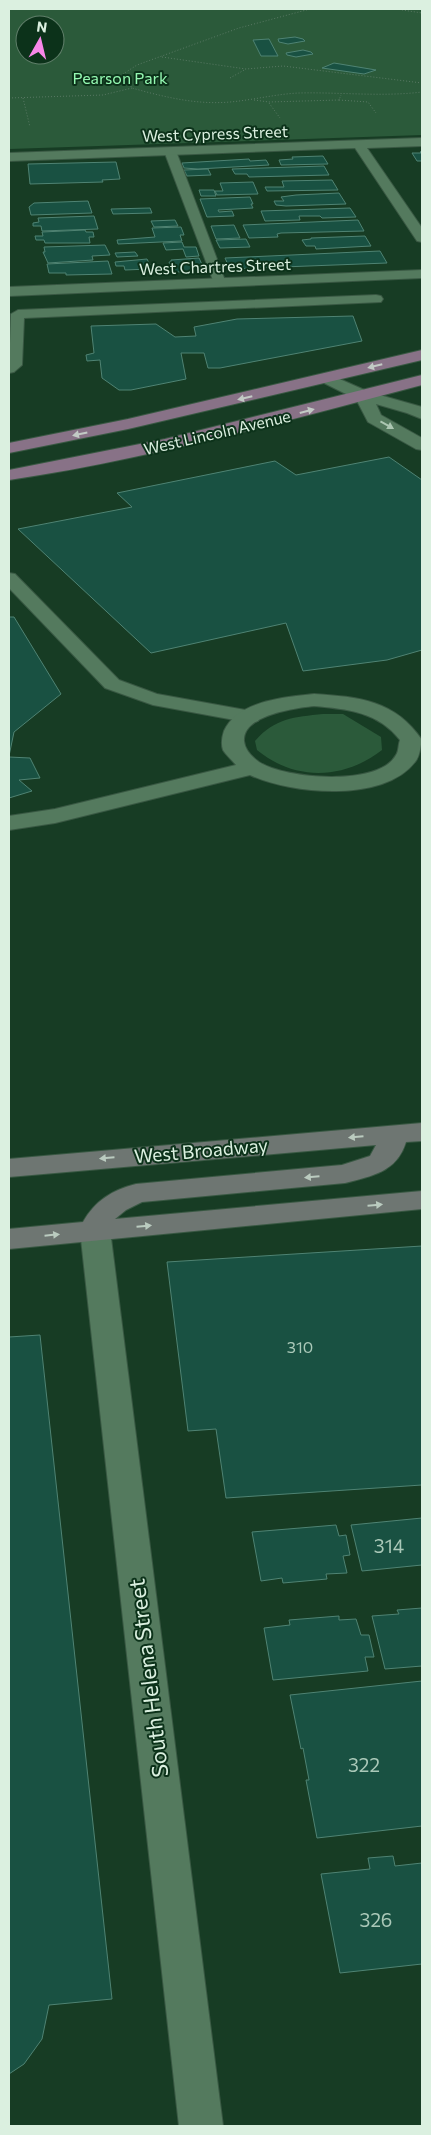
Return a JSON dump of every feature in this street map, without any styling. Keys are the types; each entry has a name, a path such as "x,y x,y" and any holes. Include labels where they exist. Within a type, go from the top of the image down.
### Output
{"main road":[{"name":"West Lincoln Avenue","path":"9,448 128,424 422,355"},
{"name":"West Lincoln Avenue","path":"9,475 123,454 294,415 422,380"},
{"name":"West Broadway","path":"9,1168 408,1133"},
{"name":"West Broadway","path":"95,1230 99,1218 110,1207 136,1193 345,1174 380,1162 389,1150 408,1133"},
{"path":"9,1239 422,1200"}],"street":[{"name":"West Cypress Street","path":"9,157 422,142"},
{"path":"358,144 422,238"},
{"name":"West Chartres Street","path":"9,292 422,274"},
{"path":"326,378 363,396 413,409 422,414"},
{"path":"363,396 374,418 422,445"},
{"path":"314,700 361,705 386,714 417,740 406,758 390,771 367,780 337,785 308,784 278,779 252,768 234,749 233,736 242,722 263,710 289,703 314,700"},
{"path":"9,823 55,816 252,768"},
{"name":"South Helena Street","path":"95,1230 201,2126"}],"lane":[{"path":"170,151 220,283"},
{"path":"9,369 15,365 18,314 376,299 361,278"},
{"path":"9,578 112,684 154,699 251,717"}],"path":[{"path":"132,88 123,74 137,65 239,28 310,9"},
{"path":"396,9 422,13"},
{"path":"160,57 246,69 283,66 306,68 354,76 422,83"},
{"path":"230,78 246,69"},
{"path":"9,98 104,95 132,88 186,101 228,102 254,100 284,93 341,95 422,92"},
{"path":"340,100 341,95"},
{"path":"23,98 30,128"},
{"path":"254,100 269,102 340,100 368,102 379,118"}],"green space":[{"name":"Pearson Park","path":"9,9 422,9 422,135 9,149"},
{"path":"323,714 343,714 381,737 382,750 352,767 319,773 303,772 287,767 271,760 257,750 255,741 270,727 294,718"}],"building":[{"path":"295,37 305,41 288,44 279,42 278,39"},
{"path":"269,39 278,56 261,56 253,40"},
{"path":"303,50 313,54 296,57 286,53"},
{"path":"334,63 376,70 364,74 322,68"},
{"path":"422,151 422,161 417,161 412,153 421,153"},
{"path":"323,156 328,164 281,165 279,160 293,159 292,157"},
{"path":"249,159 250,161 266,160 269,165 198,169 184,168 182,163"},
{"path":"116,162 120,179 102,180 103,182 30,184 28,164"},
{"path":"324,166 329,175 249,177 247,174 235,174 232,169"},
{"path":"208,169 211,175 187,176 184,170"},
{"path":"332,180 338,190 267,191 265,187 284,187 282,181"},
{"path":"253,182 258,194 217,195 215,191 223,191 220,183"},
{"path":"199,190 214,190 216,196 201,196"},
{"path":"339,193 346,204 286,206 276,205 274,201 284,201 281,197 296,195"},
{"path":"250,197 253,208 218,210 219,212 232,211 234,216 207,217 200,199"},
{"path":"88,201 92,213 31,215 29,207 34,203"},
{"path":"150,208 152,213 113,214 111,209"},
{"path":"350,208 356,217 322,218 320,216 299,216 300,220 265,221 261,211"},
{"path":"94,216 98,229 42,231 41,226 33,226 33,223 39,222 38,218"},
{"path":"175,220 178,226 154,227 151,221"},
{"path":"358,220 364,231 281,233 277,234 278,237 249,238 243,225"},
{"path":"234,225 240,238 216,239 211,226"},
{"path":"181,227 184,235 180,235 182,241 118,244 117,240 155,237 152,228"},
{"path":"85,230 86,232 93,232 94,237 89,237 90,243 45,243 44,240 36,240 35,236 43,236 42,232"},
{"path":"365,236 371,246 316,249 315,246 306,246 302,240 311,238"},
{"path":"246,239 250,247 220,248 216,240"},
{"path":"182,242 184,247 196,247 199,256 186,257 183,249 166,250 163,243"},
{"path":"105,245 110,255 92,256 93,260 48,263 43,252 45,252 44,247"},
{"path":"380,251 387,263 230,269 225,258"},
{"path":"135,252 138,256 117,257 115,253"},
{"path":"199,258 205,271 173,272 169,262 171,260"},
{"path":"147,259 150,265 149,269 125,270 124,266 116,266 115,262"},
{"path":"108,261 112,274 66,275 66,273 49,273 47,264"},
{"path":"353,316 362,341 220,368 208,368 204,353 181,353 186,379 131,390 119,390 102,378 100,360 87,361 86,355 94,353 91,326 156,324 175,337 196,336 194,327 237,319"},
{"path":"389,457 422,480 422,650 387,660 303,671 286,623 151,653 18,529 132,507 117,493 275,461 296,475"},
{"path":"9,617 14,617 61,694 14,732 9,756"},
{"path":"9,757 30,758 40,778 19,780 32,791 9,798"},
{"path":"422,1246 422,1485 226,1498 216,1429 188,1431 167,1262"},
{"path":"40,1335 112,1999 49,2005 42,2039 24,2064 9,2074 9,1337"},
{"path":"422,1518 422,1565 362,1571 351,1525"},
{"path":"336,1525 339,1536 346,1535 350,1555 343,1556 347,1573 326,1574 327,1579 283,1583 282,1578 261,1581 252,1532"},
{"path":"422,1608 422,1666 385,1669 372,1616 399,1614 397,1610"},
{"path":"339,1616 339,1620 356,1619 361,1635 369,1635 374,1657 365,1657 368,1671 273,1680 264,1628 290,1625 289,1620"},
{"path":"422,1681 422,1826 317,1838 306,1780 309,1780 303,1748 301,1749 290,1695"},
{"path":"393,1856 395,1866 422,1863 422,1964 340,1973 321,1874 370,1869 368,1858"}]}
